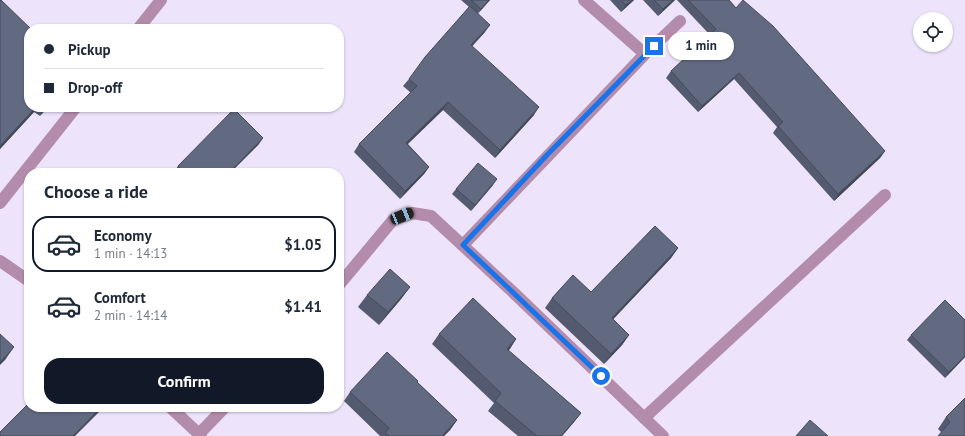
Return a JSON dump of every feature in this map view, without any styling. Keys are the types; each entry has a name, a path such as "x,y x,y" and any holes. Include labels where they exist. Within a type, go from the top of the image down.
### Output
{"street":[{"path":"142,24 161,0"},
{"path":"584,0 645,54"},
{"path":"463,245 645,54 680,21"},
{"path":"28,168 72,112"},
{"path":"0,203 24,173"},
{"path":"644,418 885,195"},
{"path":"344,279 393,220 412,213 431,216 664,436"},
{"path":"0,261 24,278"},
{"path":"175,412 200,435 221,412"}],"building":[{"path":"1,0 26,24 24,24 24,112 31,112 0,146"},
{"path":"471,0 489,0 481,9"},
{"path":"621,0 632,0 626,5"},
{"path":"654,0 673,0 663,9"},
{"path":"688,0 729,0 736,8 743,0 773,26 885,151 838,194 778,126 783,122 739,73 702,106 671,71 716,29"},
{"path":"470,6 490,25 471,45 539,107 500,150 448,102 406,143 429,167 405,191 359,144 417,86 409,79 425,57"},
{"path":"231,112 237,112 263,138 234,168 180,168 178,166"},
{"path":"478,163 497,179 475,205 456,189"},
{"path":"655,226 678,248 612,318 629,335 611,354 552,298 573,275 591,292"},
{"path":"390,269 410,287 388,312 367,295"},
{"path":"473,298 516,339 507,349 581,413 561,436 537,436 495,401 501,393 439,334"},
{"path":"945,300 965,320 965,356 949,372 911,335"},
{"path":"0,334 14,347 0,362"},
{"path":"387,352 457,420 442,436 389,436 385,433 389,428 350,392"},
{"path":"965,398 965,436 938,436 950,422 946,417"},
{"path":"24,408 24,412 96,412 73,436 1,436 0,432"},
{"path":"810,420 828,436 796,436"}],"route":[{"path":"601,376 463,245 547,155 654,46"}]}
